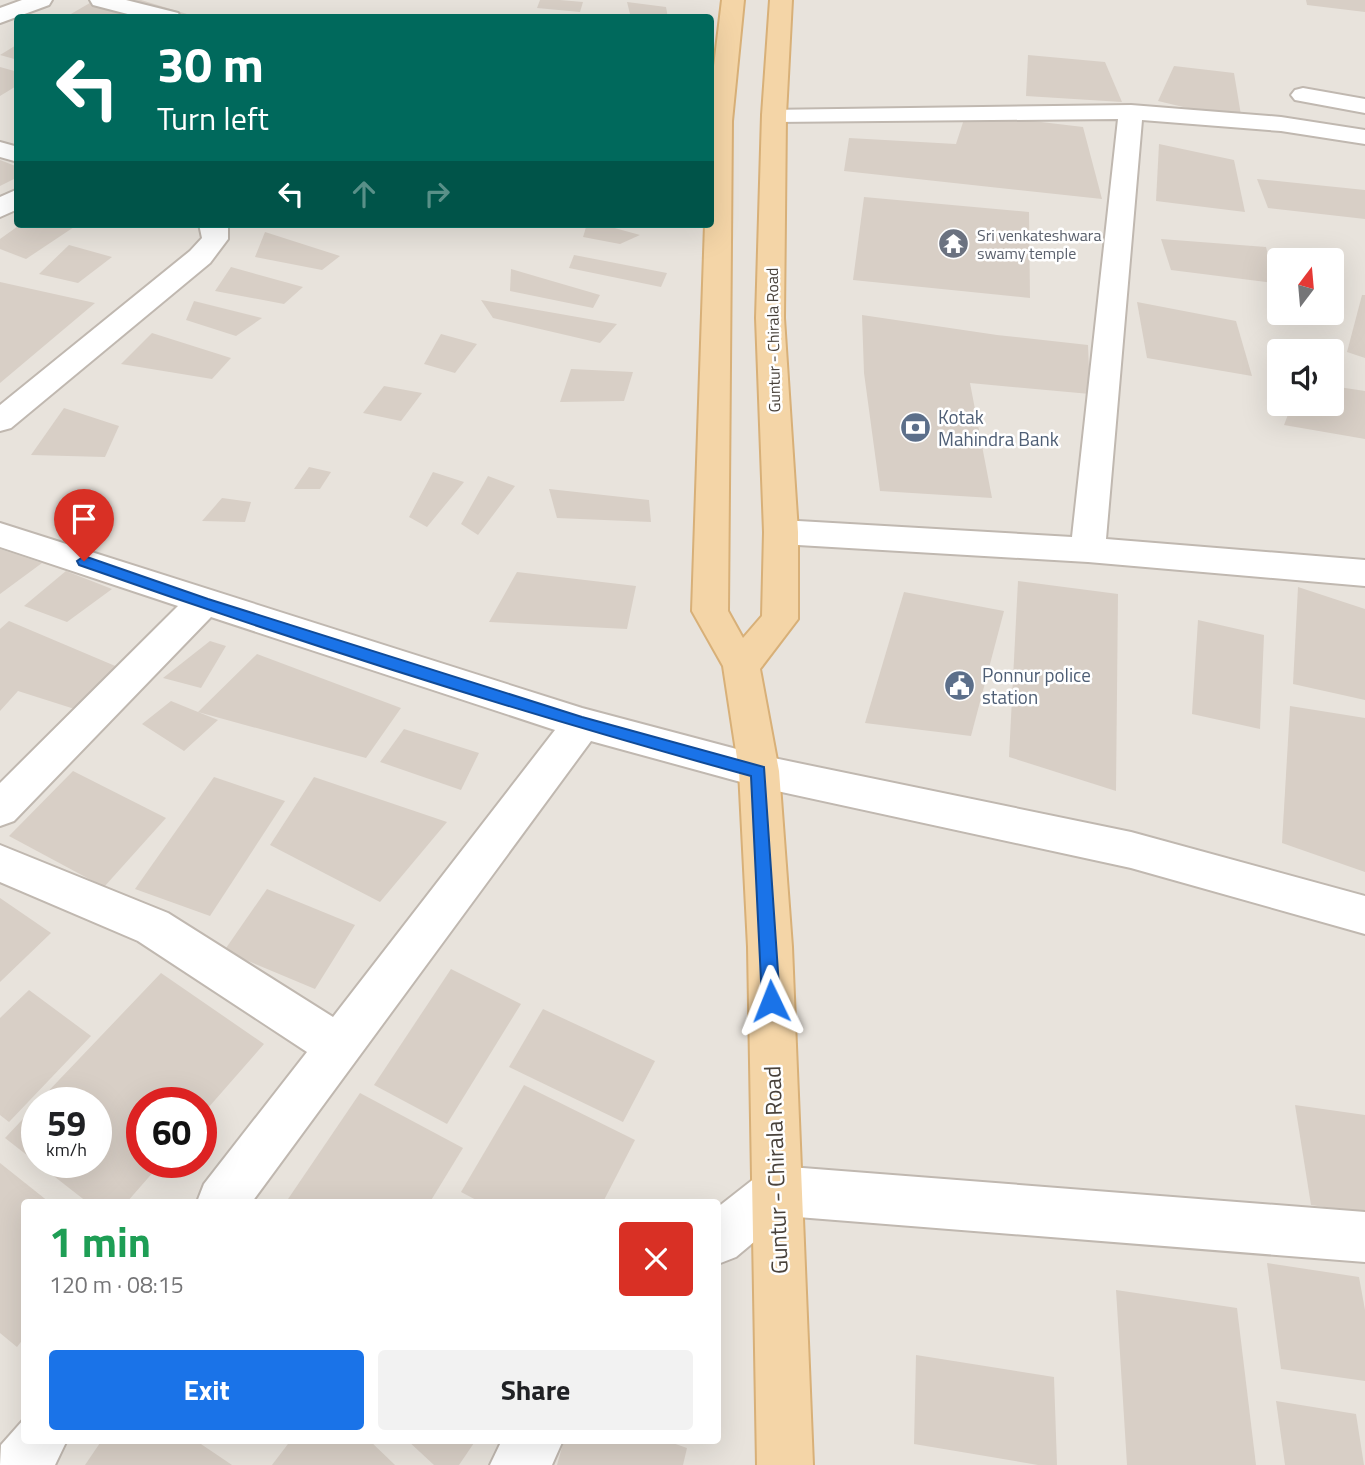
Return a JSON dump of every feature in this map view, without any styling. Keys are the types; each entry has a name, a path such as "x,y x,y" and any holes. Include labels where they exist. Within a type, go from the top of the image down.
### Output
{"main road":[{"name":"Guntur - Chirala Road","path":"733,0 715,143 710,611 741,666 759,771 770,947 785,1465"},
{"name":"Guntur - Chirala Road","path":"741,666 780,619 780,532 770,318 774,115 782,0"}],"street":[{"path":"0,16 41,0"},
{"path":"101,0 155,14"},
{"path":"1303,95 1365,106"},
{"path":"774,115 1131,112 1281,124 1365,136"},
{"path":"1088,550 1131,112"},
{"path":"0,421 200,257 215,239 215,228"},
{"path":"780,532 1088,550 1365,573"},
{"path":"0,535 203,603 582,723 759,771 1131,850 1365,915"},
{"path":"0,809 203,603"},
{"path":"224,1199 582,723"},
{"path":"0,863 153,927 340,1047"},
{"path":"721,1237 777,1191 1365,1237"},
{"path":"21,1465 37,1444"},
{"path":"518,1465 533,1444"}],"shaded area":[{"path":"0,0 1365,0 1365,1465 0,1465"}],"building":[{"path":"95,0 141,0 187,14 71,14"},
{"path":"540,0 583,2 580,12 537,8"},
{"path":"1306,0 1365,0 1365,12 1307,5"},
{"path":"627,2 666,7 667,14 630,14"},
{"path":"14,46 14,59 0,55"},
{"path":"1028,55 1105,62 1122,102 1026,96"},
{"path":"1174,66 1234,73 1242,121 1158,101"},
{"path":"0,67 14,71 14,87 0,96"},
{"path":"966,113 1083,127 1102,199 844,171 849,138 956,144"},
{"path":"1159,144 1234,160 1245,212 1156,201"},
{"path":"0,160 14,165 14,179 0,186"},
{"path":"1257,179 1365,190 1365,219 1268,208"},
{"path":"864,197 1029,212 1030,298 853,280"},
{"path":"15,228 72,228 26,259 0,249 0,239"},
{"path":"586,228 615,228 640,235 620,244 583,237"},
{"path":"265,232 340,256 322,270 255,257"},
{"path":"1161,239 1266,247 1267,251 1267,282 1171,270"},
{"path":"69,245 112,257 78,283 39,274"},
{"path":"574,255 667,273 661,287 569,268"},
{"path":"231,267 303,287 284,304 215,291"},
{"path":"511,269 600,295 593,308 510,291"},
{"path":"0,282 95,303 0,383"},
{"path":"1362,295 1365,295 1365,358 1347,352"},
{"path":"481,300 617,324 600,343 493,318"},
{"path":"194,301 262,318 236,336 186,320"},
{"path":"1137,302 1236,321 1252,376 1147,358"},
{"path":"862,315 1088,345 1090,394 970,383 992,498 880,491 864,373"},
{"path":"152,333 231,358 212,379 121,364"},
{"path":"441,334 477,344 455,373 424,364"},
{"path":"571,369 633,372 624,401 560,402"},
{"path":"384,386 422,393 401,421 363,413"},
{"path":"1344,388 1365,391 1365,439 1284,425 1287,416 1344,416"},
{"path":"64,408 119,426 105,457 31,455"},
{"path":"309,467 331,472 320,489 294,489"},
{"path":"433,472 464,482 427,527 409,517"},
{"path":"488,476 515,486 478,535 461,524"},
{"path":"549,489 649,500 651,522 557,518"},
{"path":"222,498 251,502 245,522 202,521"},
{"path":"0,549 42,563 0,594"},
{"path":"66,571 112,589 67,622 24,606"},
{"path":"517,572 636,586 627,629 489,622"},
{"path":"1018,581 1118,594 1116,791 1009,757"},
{"path":"1298,587 1365,609 1365,700 1293,684"},
{"path":"904,592 1004,611 971,736 865,723"},
{"path":"1198,620 1264,635 1260,729 1192,714"},
{"path":"9,621 120,668 84,712 18,691 0,711 0,629"},
{"path":"210,641 226,646 201,688 163,678"},
{"path":"257,654 401,708 366,758 198,712"},
{"path":"171,701 218,720 184,751 142,724"},
{"path":"1290,706 1365,718 1365,872 1282,843"},
{"path":"404,729 479,753 461,790 380,762"},
{"path":"73,771 166,818 104,887 9,836"},
{"path":"214,777 285,801 210,916 135,889"},
{"path":"314,777 447,822 380,902 270,845"},
{"path":"267,889 355,925 315,989 224,951"},
{"path":"0,898 51,933 0,982"},
{"path":"451,969 521,1004 447,1124 374,1085"},
{"path":"161,973 264,1044 217,1098 217,1087 126,1087 126,1178 148,1178 130,1199 83,1199 56,1178 112,1178 112,1087 52,1087"},
{"path":"29,990 91,1036 42,1087 21,1087 21,1109 9,1122 0,1115 0,1018"},
{"path":"543,1009 655,1061 623,1122 509,1067"},
{"path":"524,1085 635,1140 605,1199 474,1199 461,1192"},
{"path":"360,1093 463,1148 432,1199 288,1199"},
{"path":"1295,1105 1365,1115 1365,1213 1311,1205"},
{"path":"21,1121 21,1150 5,1138"},
{"path":"0,1163 45,1199 21,1199 21,1342 17,1347 0,1333"},
{"path":"1267,1263 1359,1277 1365,1310 1365,1381 1281,1369"},
{"path":"1116,1290 1237,1308 1256,1465 1127,1465"},
{"path":"916,1355 1054,1377 1057,1465 1038,1465 914,1444"},
{"path":"1276,1401 1356,1414 1364,1465 1285,1465"},
{"path":"99,1444 201,1444 232,1465 85,1465"},
{"path":"288,1444 373,1444 395,1465 272,1465"},
{"path":"411,1444 473,1444 459,1465 434,1465"},
{"path":"563,1444 676,1444 687,1448 683,1465 557,1465"}],"place":[{"name":"Sri venkateshwara swamy temple","path":"954,244"},
{"name":"Kotak Mahindra Bank","path":"915,428"},
{"name":"Ponnur police station","path":"959,686"}],"route":[{"path":"84,561 203,603 582,723 759,771 771,1001"}]}
